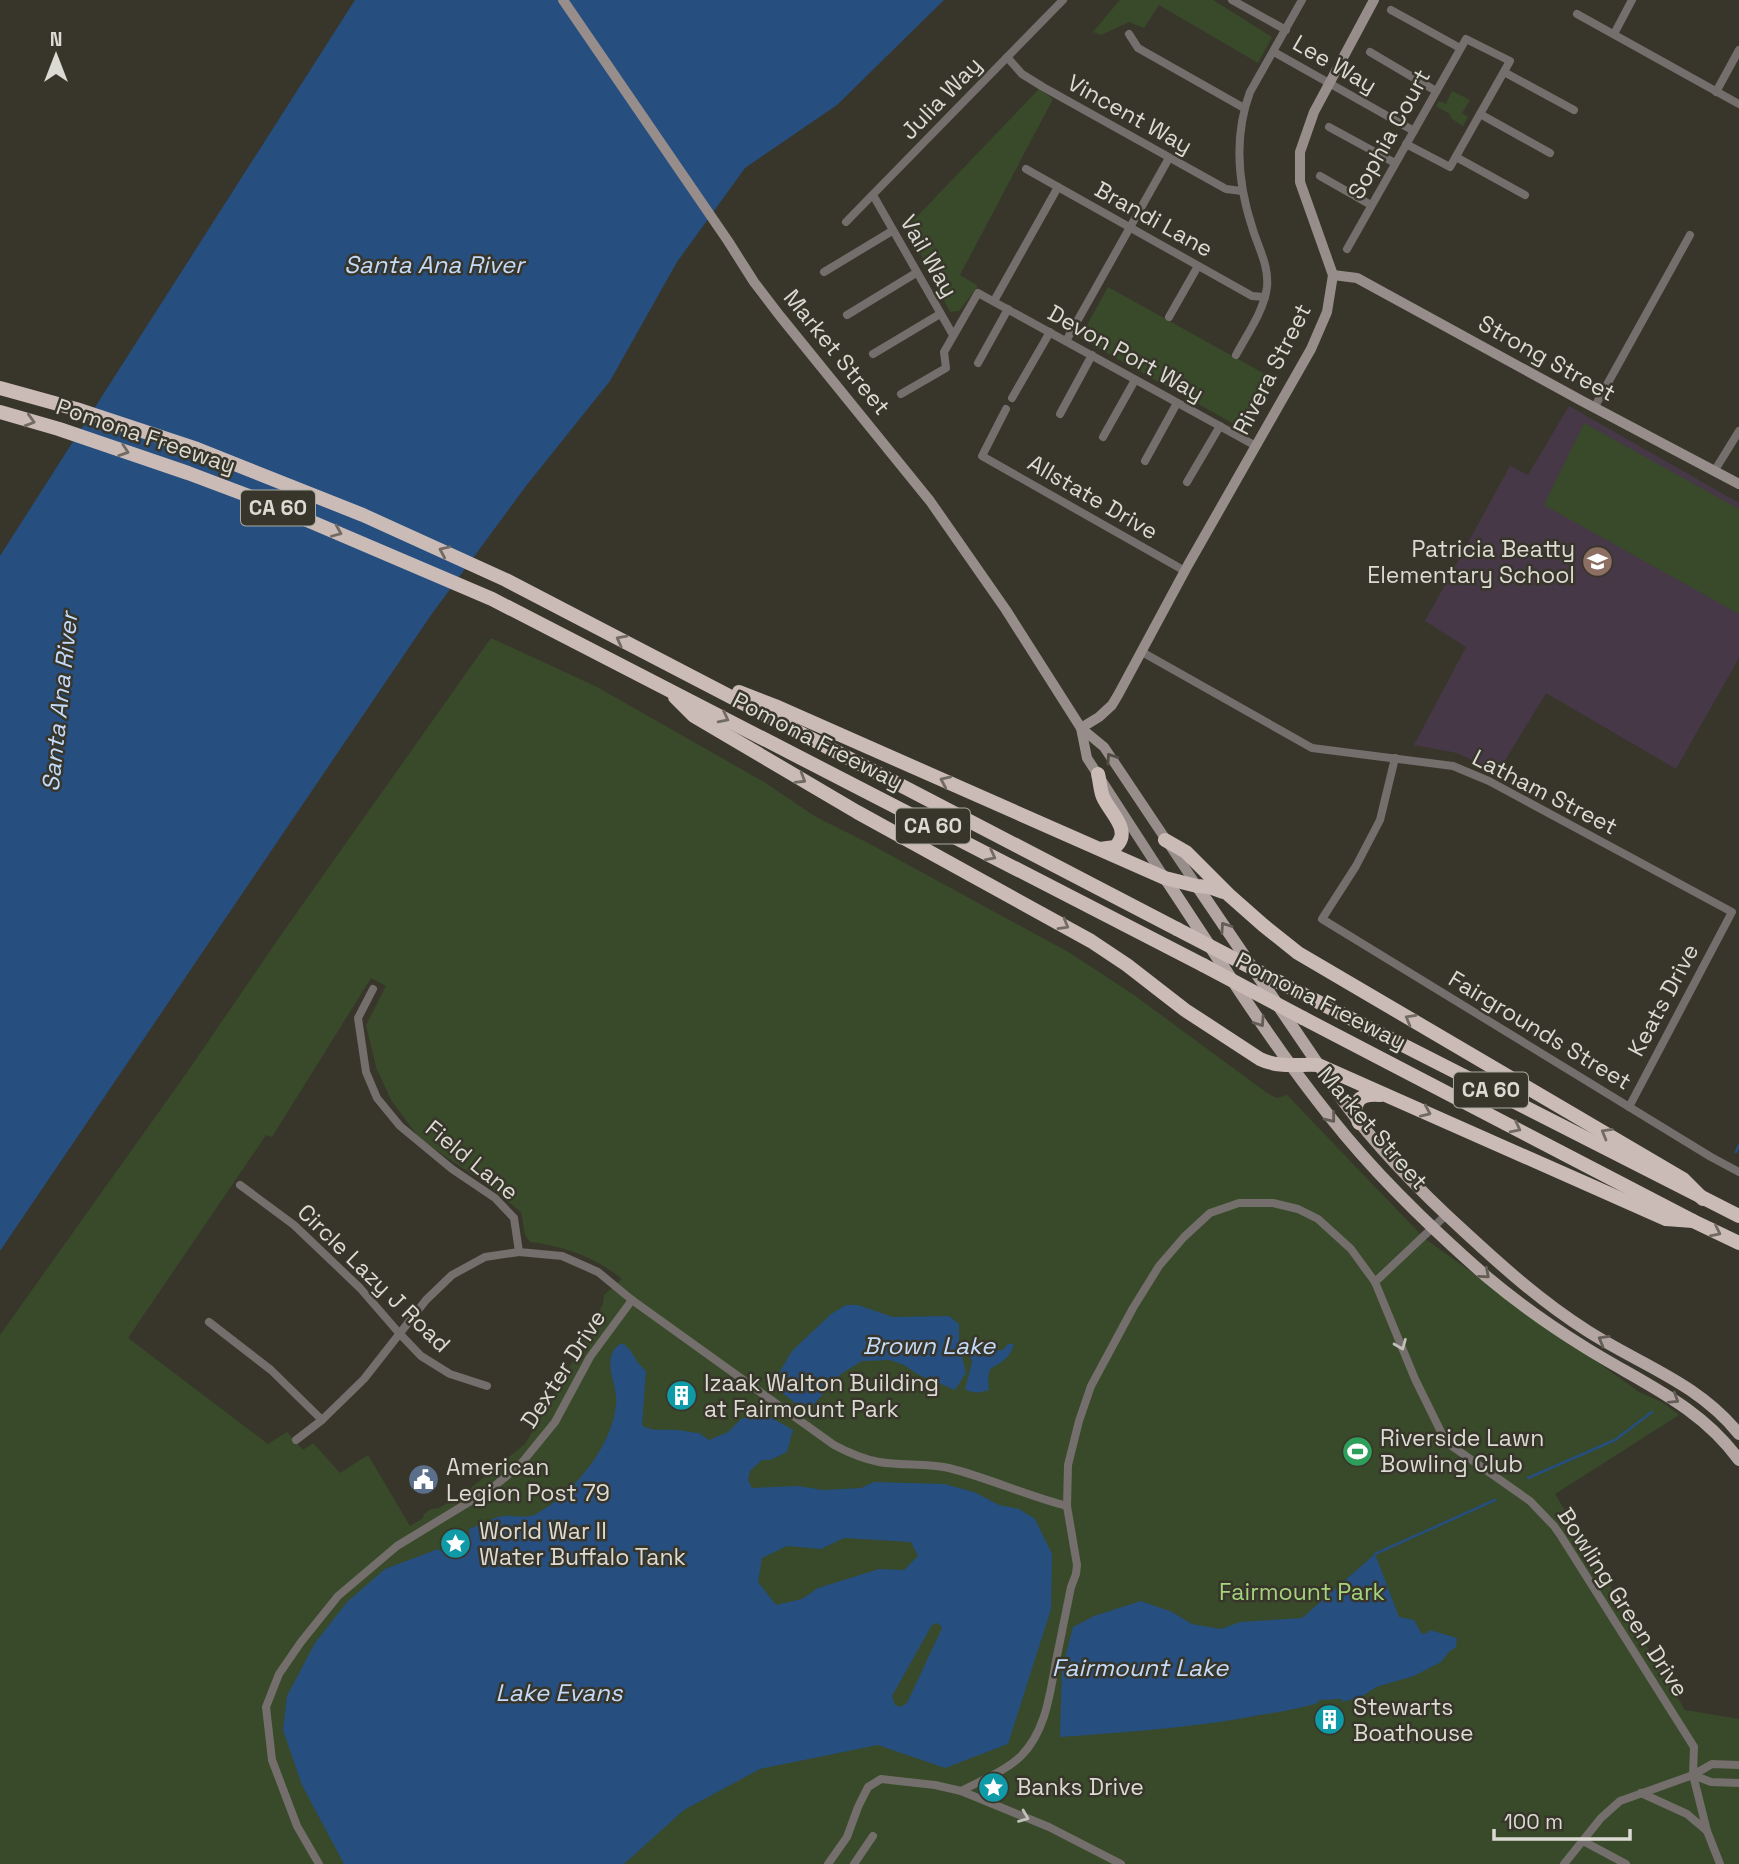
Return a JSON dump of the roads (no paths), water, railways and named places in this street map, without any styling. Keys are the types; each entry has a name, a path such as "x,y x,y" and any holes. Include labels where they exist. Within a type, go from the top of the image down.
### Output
{"highway":[{"name":"Pomona Freeway","path":"0,388 76,409 208,453 363,515 506,579 1279,982 1739,1216"},
{"name":"Pomona Freeway","path":"0,412 59,429 265,502 492,599 1739,1243"},
{"path":"682,671 775,706 1165,878 1209,887 1229,895"},
{"path":"664,686 694,716 1091,942 1259,1059 1277,1065 1318,1065 1666,1219 1693,1221"},
{"path":"1098,774 1103,796 1121,825 1123,834 1115,847 1099,849"},
{"path":"1165,840 1186,852 1229,895 1298,953 1683,1179 1703,1199"},
{"path":"1359,1123 1355,1108 1361,1098 1373,1094 1389,1096"}],"main road":[{"name":"Market Street","path":"1165,878 1289,1063 1351,1142 1389,1183 1483,1273 1533,1312 1587,1348 1685,1406 1715,1431 1739,1460"},
{"name":"Market Street","path":"1197,886 1359,1123 1405,1176 1544,1301 1587,1331 1685,1385 1712,1406 1739,1434"}],"street":[{"name":"Market Street","path":"563,0 754,282 930,501 1006,610 1082,728 1104,747 1197,886"},
{"name":"Julia Way","path":"846,222 1063,0"},
{"path":"1232,0 1286,30"},
{"path":"1236,355 1262,307 1267,276 1242,191 1240,127 1250,92 1302,0"},
{"name":"Rivera Street","path":"1082,728 1112,705 1311,349 1327,312 1332,275 1300,182 1300,152 1314,112 1374,0"},
{"path":"1614,34 1632,0"},
{"path":"1391,10 1460,48"},
{"path":"1577,14 1739,104"},
{"path":"1129,34 1138,48 1244,108"},
{"name":"Sophia Court","path":"1347,249 1466,38 1510,61 1504,72"},
{"path":"1716,92 1739,50"},
{"name":"Lee Way","path":"1274,52 1414,131"},
{"path":"1370,52 1436,90"},
{"name":"Vincent Way","path":"1007,57 1022,74 1043,88 1226,189 1242,191"},
{"path":"1406,144 1450,167 1504,72 1574,110"},
{"path":"1480,114 1550,153"},
{"path":"1329,127 1395,163"},
{"path":"1456,157 1525,195"},
{"path":"1066,341 1170,158"},
{"name":"Brandi Lane","path":"1026,169 1252,296 1265,297"},
{"path":"1320,176 1371,205"},
{"path":"994,301 1058,187"},
{"name":"Vail Way","path":"873,195 953,335"},
{"path":"824,272 892,231"},
{"path":"1594,408 1690,235"},
{"path":"1169,317 1198,266"},
{"path":"847,315 916,273"},
{"name":"Strong Street","path":"1332,275 1357,278 1739,484"},
{"name":"Devon Port Way","path":"953,335 978,293 1256,446"},
{"path":"978,363 1008,309"},
{"path":"873,355 940,314"},
{"path":"1012,398 1050,332"},
{"path":"901,394 946,368 944,352 953,335"},
{"path":"1060,414 1092,355"},
{"path":"1103,437 1135,380"},
{"path":"1145,461 1177,403"},
{"name":"Allstate Drive","path":"1006,409 982,456 1185,571"},
{"path":"1187,482 1220,426"},
{"path":"1715,471 1739,430"},
{"name":"Latham Street","path":"1142,652 1312,748 1453,766 1489,781 1732,912"},
{"name":"Market Street","path":"1082,728 1087,758 1165,878"},
{"name":"Fairgrounds Street","path":"1395,758 1380,820 1356,866 1322,919 1739,1172"},
{"name":"Keats Drive","path":"1629,1107 1732,912"},
{"name":"Field Lane","path":"373,989 358,1018 366,1072 377,1098 400,1126 452,1169 495,1198 514,1218 519,1252"},
{"name":"Circle Lazy J Road","path":"240,1185 294,1226 360,1288 422,1356 450,1374 487,1386"},
{"name":"Bowling Green Drive","path":"961,1791 1021,1756 1042,1722 1076,1574 1077,1565 1067,1506 1068,1465 1091,1387 1159,1266 1210,1213 1240,1203 1273,1203 1298,1209 1318,1219 1351,1249 1375,1282 1415,1379 1446,1442 1520,1493 1561,1536 1694,1747 1693,1775"},
{"path":"1375,1282 1446,1215"},
{"path":"296,1440 322,1420 364,1380 426,1300 452,1275 485,1257 519,1252 562,1256 598,1272 632,1300"},
{"name":"Dexter Drive","path":"319,1864 297,1826 272,1760 266,1707 279,1674 338,1597 397,1546 492,1488 520,1465 555,1422 590,1357 632,1300 834,1445 860,1458 882,1463 935,1465 969,1473 1067,1506"},
{"path":"209,1322 271,1370 322,1420"},
{"path":"1564,1864 1601,1818 1620,1801 1693,1775 1712,1764 1739,1765"},
{"path":"1693,1775 1710,1782 1739,1783"},
{"path":"1693,1775 1707,1831 1720,1864"},
{"path":"828,1864 847,1836 868,1787 881,1779 961,1791 1049,1827 1121,1864"},
{"path":"1641,1793 1686,1814 1707,1831"},
{"path":"854,1864 873,1836"},
{"path":"1583,1841 1626,1864"}],"water":[{"name":"Santa Ana River","path":"355,0 944,0 837,105 745,168 677,262 610,381 526,486 431,615 0,1251 0,556"},
{"name":"Brown Lake","path":"846,1305 858,1305 893,1317 949,1316 959,1324 959,1344 966,1373 955,1390 890,1360 862,1361 841,1374 807,1412 772,1385 792,1351 831,1314"},
{"name":"Lake Evans","path":"624,1344 646,1371 642,1425 646,1427 699,1433 709,1440 728,1432 741,1419 761,1412 793,1430 787,1452 770,1460 762,1460 750,1471 748,1480 752,1488 797,1486 824,1490 861,1488 874,1482 944,1484 974,1492 999,1505 1019,1509 1035,1519 1052,1554 1051,1609 1008,1744 945,1768 878,1745 760,1769 684,1810 624,1864 344,1864 302,1785 283,1730 287,1696 315,1643 347,1602 385,1569 438,1549 447,1555 461,1553 470,1542 469,1529 491,1519 536,1514 550,1506 576,1482 598,1453 613,1421 616,1398 610,1365 614,1350","holes":["844,1538 911,1542 918,1556 904,1570 879,1569 818,1588 802,1599 776,1605 758,1582 762,1558 787,1546 821,1549","938,1623 942,1628 907,1703 900,1707 895,1705 892,1696 932,1625"]},
{"path":"971,1344 983,1351 1003,1350 1008,1344 1014,1344 1008,1356 990,1369 989,1390 971,1392 965,1389 972,1362 968,1351"},
{"name":"Fairmount Lake","path":"1375,1554 1399,1617 1414,1620 1422,1634 1430,1630 1457,1638 1456,1647 1441,1662 1414,1676 1376,1687 1361,1697 1342,1702 1342,1699 1319,1700 1318,1703 1289,1710 1235,1719 1060,1737 1062,1670 1073,1627 1094,1616 1141,1601 1172,1612 1192,1624 1221,1629 1240,1622 1302,1618"}],"waterway":[{"path":"1736,1152 1739,1145"},
{"path":"1528,1478 1615,1440 1652,1412"},
{"path":"1375,1554 1495,1500"}],"place":[{"name":"Patricia Beatty Elementary School","path":"1598,562"},
{"name":"Izaak Walton Building at Fairmount Park","path":"681,1396"},
{"name":"Riverside Lawn Bowling Club","path":"1357,1451"},
{"name":"American Legion Post 79","path":"423,1480"},
{"name":"World War II Water Buffalo Tank","path":"456,1544"},
{"name":"Stewarts Boathouse","path":"1330,1720"},
{"name":"Banks Drive","path":"993,1787"}],"park label":[{"name":"Fairmount Park","path":"1302,1592"}]}
